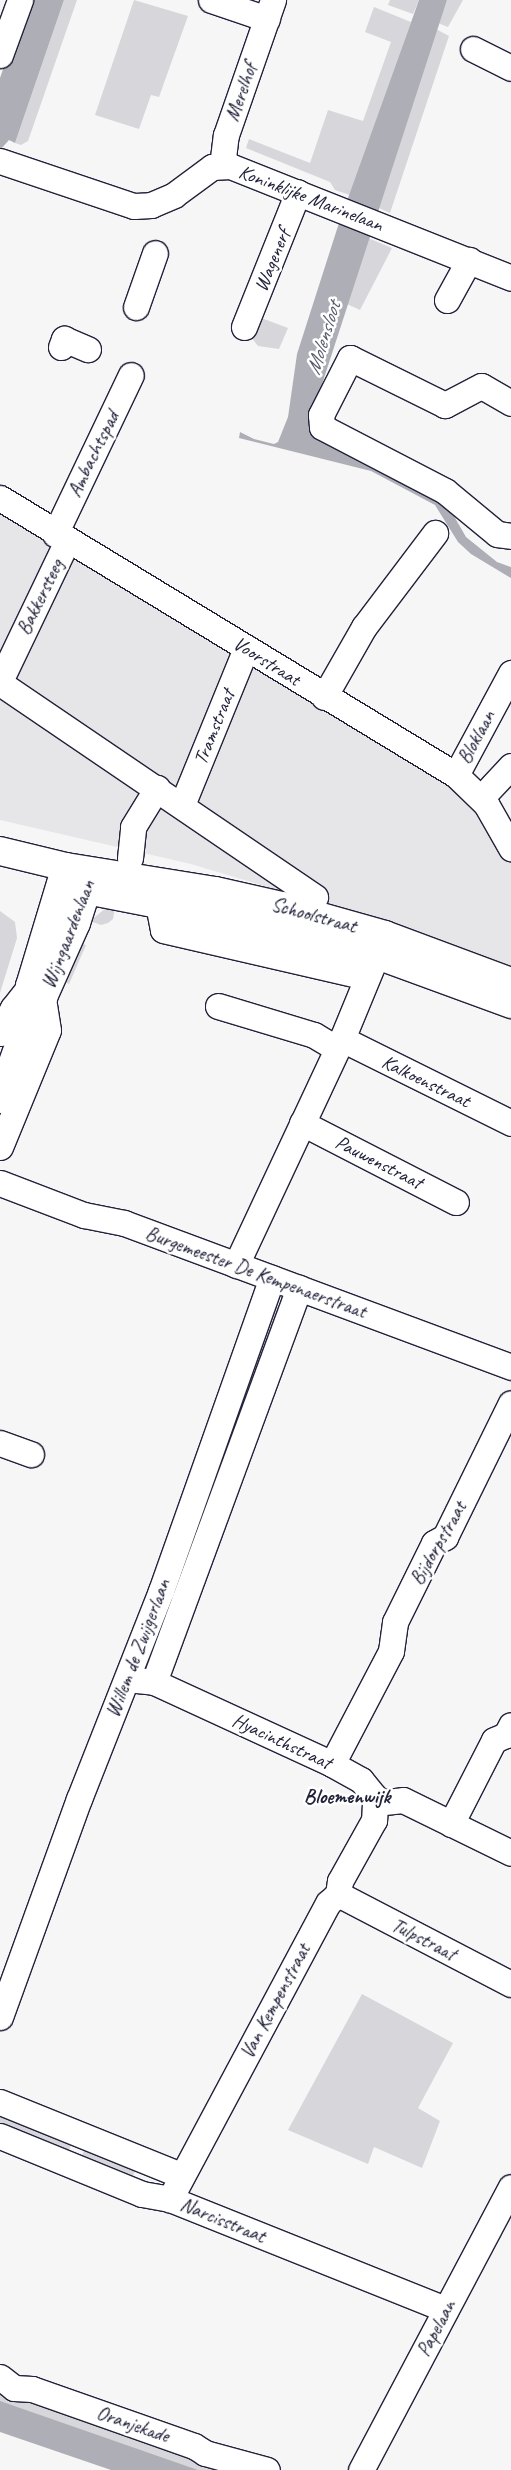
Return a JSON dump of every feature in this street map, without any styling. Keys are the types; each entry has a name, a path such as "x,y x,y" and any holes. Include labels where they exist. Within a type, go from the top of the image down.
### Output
{"main road":[{"path":"2,842 64,876"},
{"path":"0,871 64,876 105,873"},
{"name":"Schoolstraat","path":"105,873 158,904 376,956 511,982"},
{"name":"Schoolstraat","path":"105,873 272,904 376,956 511,1004"},
{"name":"Wijngaardenlaan","path":"36,992 105,873"},
{"name":"Wijngaardenlaan","path":"0,1099 36,992 64,876"}],"street":[{"path":"0,55 20,0"},
{"name":"Merelhof","path":"211,0 270,9 226,135 222,166"},
{"path":"473,49 511,68"},
{"name":"Koninklijke Marinelaan","path":"0,161 134,206 152,205 174,195 202,172 222,166 244,170 511,278"},
{"name":"Wagenerf","path":"244,327 298,192"},
{"path":"136,307 154,253"},
{"path":"447,300 469,260"},
{"path":"61,347 64,340 88,349"},
{"path":"511,403 481,386 445,404 350,358 321,415 322,427 445,491 497,534 511,536"},
{"name":"Ambachtspad","path":"61,538 131,374"},
{"name":"Voorstraat","path":"0,498 61,538 456,776 481,798 511,848"},
{"path":"324,696 364,627 435,533"},
{"name":"Bakkersteeg","path":"0,682 61,538"},
{"name":"Tramstraat","path":"182,805 246,648"},
{"name":"Bloklaan","path":"456,776 511,673"},
{"name":"Schoolstraat","path":"0,682 315,897"},
{"path":"481,798 511,766"},
{"path":"105,873 157,788"},
{"path":"236,1265 339,1044 376,956"},
{"name":"Wijngaardenlaan","path":"0,1033 13,1008 36,992 48,1030 0,1147"},
{"path":"218,1006 339,1044"},
{"name":"Kalkoenstraat","path":"339,1044 511,1123"},
{"name":"Pauwenstraat","path":"302,1123 456,1202"},
{"name":"Burgemeester De Kempenaerstraat","path":"0,1183 84,1215 124,1223 511,1367"},
{"name":"Willem de Zwijgerlaan","path":"0,2016 79,1799 127,1680 272,1278"},
{"name":"Willem de Zwijgerlaan","path":"154,1682 299,1288"},
{"name":"Bijdorpstraat","path":"332,1764 391,1651 395,1622 434,1543 446,1537 511,1406"},
{"path":"0,1443 31,1454"},
{"name":"Hyacinthstraat","path":"127,1680 154,1682 332,1764 361,1780 374,1796 376,1803"},
{"path":"451,1824 494,1740 506,1735 511,1725"},
{"path":"376,1803 403,1800 511,1854"},
{"name":"Van Kempenstraat","path":"170,2199 181,2175 328,1903 338,1894 340,1881 374,1820 376,1803"},
{"name":"Tulpstraat","path":"338,1894 511,1984"},
{"name":"Narcisstraat","path":"0,2102 181,2175"},
{"name":"Narcisstraat","path":"0,2136 142,2194 170,2199 445,2309"},
{"name":"Papelaan","path":"361,2470 511,2187"},
{"name":"Oranjekade","path":"0,2378 14,2388 32,2389 194,2446 214,2457 227,2457 267,2470"}],"shaded area":[{"path":"64,0 77,0 28,141 21,145 15,143"},
{"path":"134,0 188,16 159,97 151,95 139,129 95,115"},
{"path":"390,0 419,0 413,14 388,5"},
{"path":"447,0 463,0 448,27 438,23"},
{"path":"374,7 411,22 350,195 335,190 330,182 246,148 249,139 310,163 328,110 363,121 391,42 365,32"},
{"path":"436,29 449,36 390,213 379,208"},
{"path":"368,238 392,248 360,310 347,304"},
{"path":"256,316 288,328 279,349 258,346 248,333"},
{"path":"0,493 448,765 511,858 511,966 414,931 191,864 0,820"},
{"path":"115,907 113,919 108,923 101,925 90,921 106,908"},
{"path":"0,911 15,922 17,938 0,993"},
{"path":"79,943 86,945 69,984 65,982"},
{"path":"270,1304 283,1309 259,1371 246,1366"},
{"path":"362,1994 453,2043 418,2108 440,2121 422,2168 374,2147 368,2164 288,2130"},
{"path":"0,2110 73,2140 68,2154 0,2126"},
{"path":"87,2143 138,2164 133,2176 82,2155"},
{"path":"0,2391 232,2470 197,2470 0,2402"}],"water":[{"path":"27,0 64,0 15,143 9,140 0,150 0,78"},
{"name":"Molensloot","path":"419,0 447,0 311,418 317,437 329,445 362,456 443,497 466,537 497,562 511,567 511,578 471,554 458,542 435,505 371,471 239,438 240,432 254,439 274,444 278,442 288,417 297,354 338,226"},
{"path":"0,2401 198,2470 111,2470 0,2432"}],"district":[{"name":"Bloemenwijk","path":"347,1796"}]}
